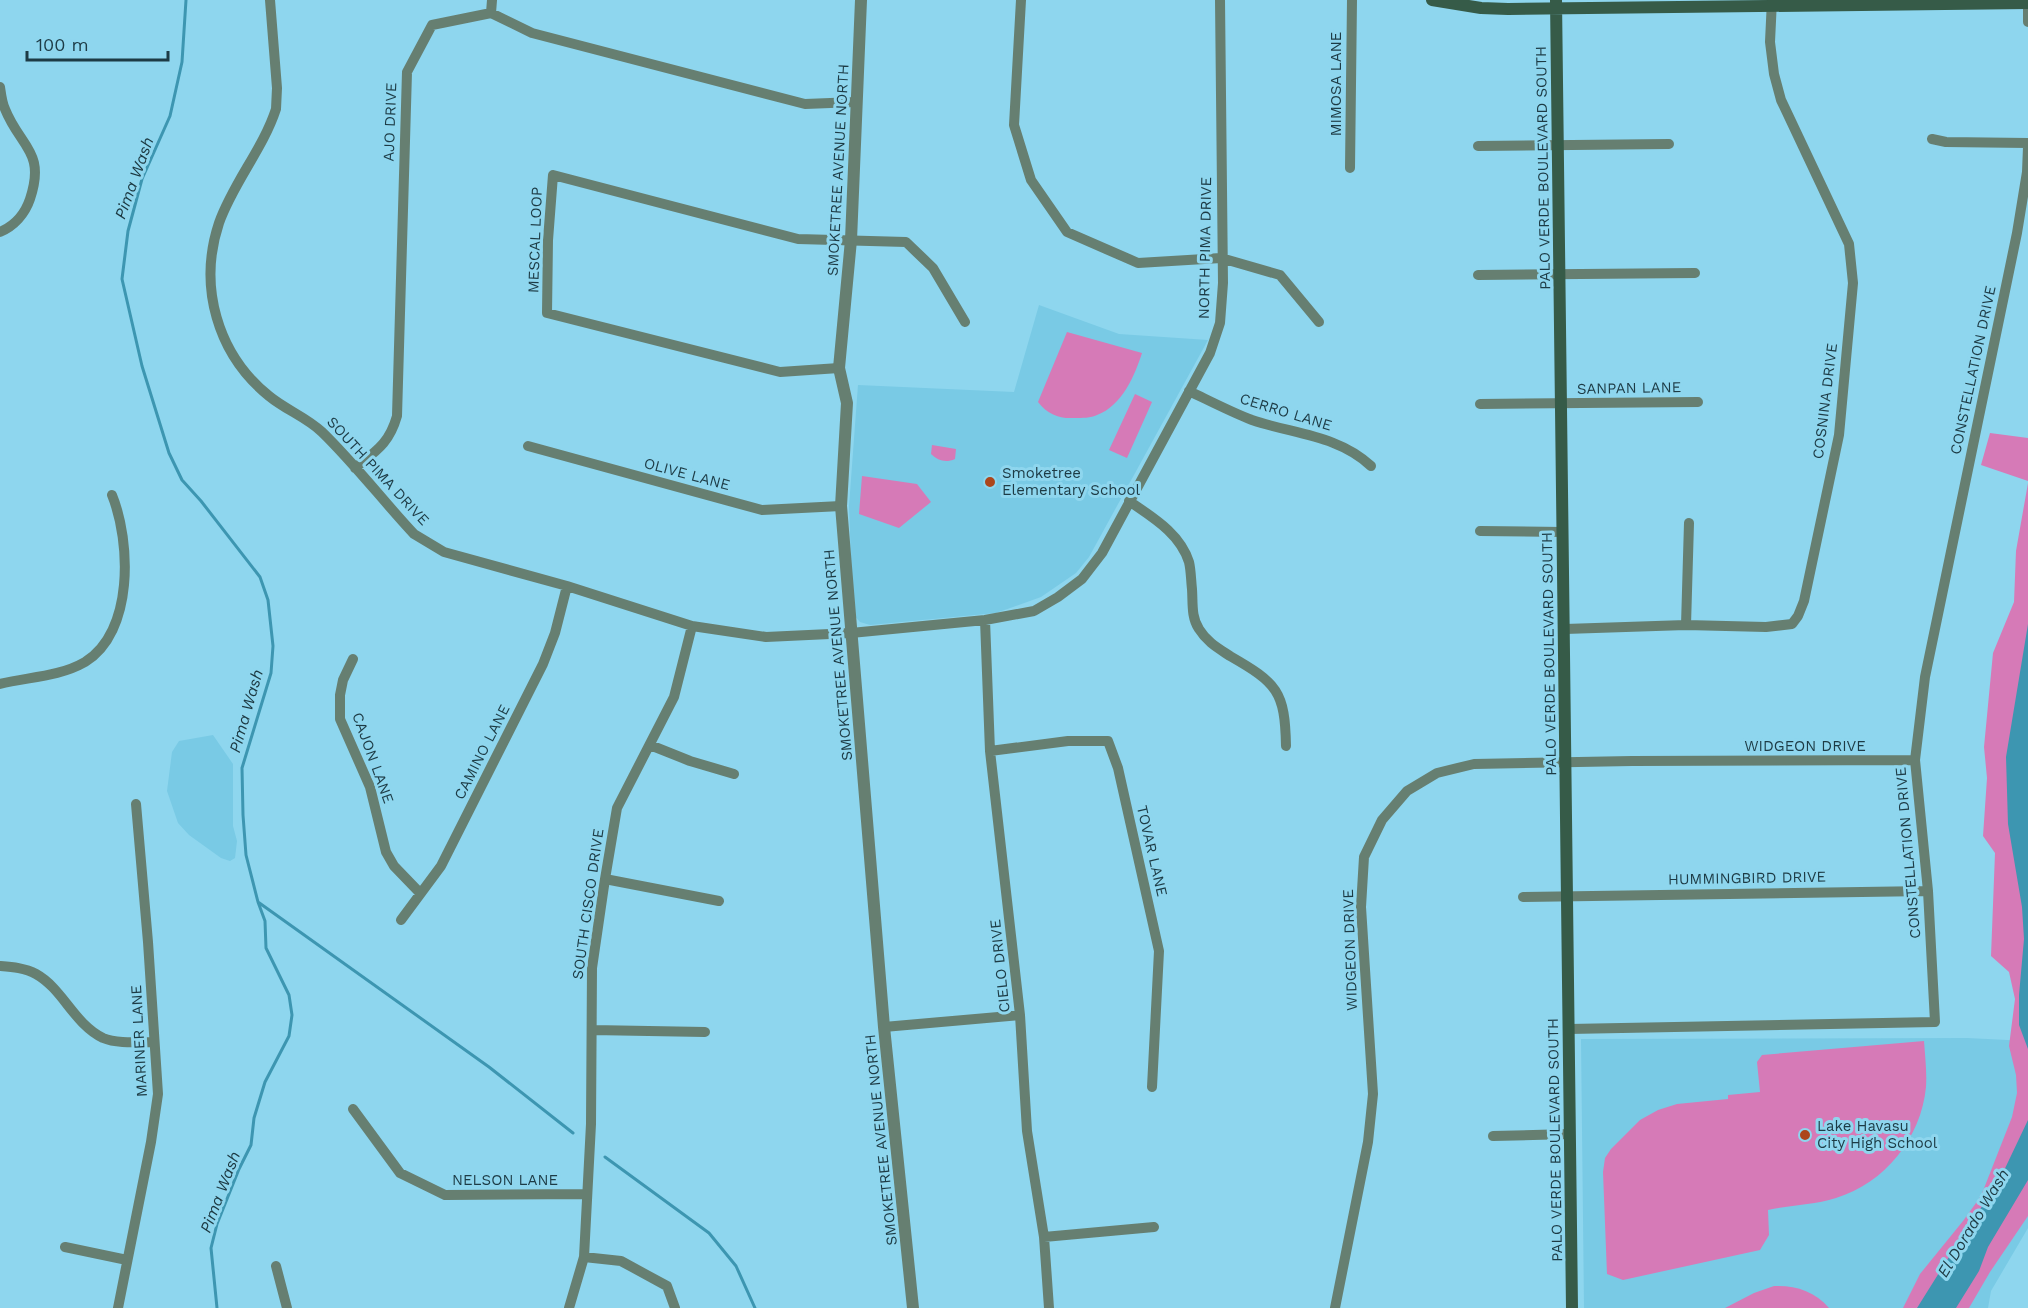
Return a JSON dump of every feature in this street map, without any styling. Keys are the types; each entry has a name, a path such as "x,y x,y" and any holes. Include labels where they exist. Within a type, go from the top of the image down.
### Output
{"main road":[{"path":"1432,0 1482,8 1556,5 2028,2"},
{"name":"PALO VERDE BOULEVARD SOUTH","path":"1556,5 1572,1308"}],"street":[{"name":"SOUTH PIMA DRIVE","path":"270,0 278,99 276,109 220,222 210,273 212,303 220,330 235,358 253,381 272,399 314,426 414,534 444,552 567,586 692,626 766,637 851,633"},
{"path":"492,0 491,13 532,33 805,104 856,102"},
{"name":"SMOKETREE AVENUE NORTH","path":"861,0 851,240 839,368 847,403 841,506 884,1027 914,1308"},
{"path":"1020,0 1014,125 1031,180 1067,231 1138,263 1221,258 1280,275 1319,322"},
{"name":"NORTH PIMA DRIVE","path":"851,633 985,620 1034,611 1082,579 1102,553 1218,334 1223,299 1220,0"},
{"name":"MIMOSA LANE","path":"1350,168 1352,0"},
{"path":"2028,2 2028,22"},
{"name":"COSNINA DRIVE","path":"1565,628 1686,625 1766,627 1792,624 1804,601 1839,435 1853,283 1849,244 1781,100 1774,74 1770,42 1772,3"},
{"name":"AJO DRIVE","path":"355,468 383,445 392,434 397,416 407,72 432,25 491,13"},
{"path":"0,87 5,109 33,156 36,175 25,211 10,227 0,232"},
{"path":"1932,139 2028,145"},
{"path":"1478,146 1669,144"},
{"name":"CONSTELLATION DRIVE","path":"1569,1029 1935,1022 1928,891 1915,760 1925,677 2017,233 2027,172 2028,145"},
{"name":"MESCAL LOOP","path":"839,368 780,372 547,314 548,240 553,175 798,239 851,240"},
{"path":"851,240 906,242 933,268 965,322"},
{"path":"1478,275 1695,273"},
{"name":"CERRO LANE","path":"1189,391 1252,420 1328,440 1349,449 1371,466"},
{"name":"SANPAN LANE","path":"1480,404 1698,402"},
{"name":"OLIVE LANE","path":"528,446 762,510 841,506"},
{"path":"0,684 45,676 75,666 97,652 113,631 121,607 124,576 118,509 112,495"},
{"path":"1129,501 1167,529 1183,550 1190,563 1192,610 1197,627 1208,641 1260,674 1274,687 1283,704 1286,746"},
{"path":"1686,625 1689,523"},
{"path":"1480,531 1563,532"},
{"name":"CAMINO LANE","path":"401,920 447,856 543,664 555,633 567,586"},
{"name":"CIELO DRIVE","path":"985,620 990,751 1020,1015 1027,1131 1044,1237 1049,1308"},
{"name":"SOUTH CISCO DRIVE","path":"569,1308 584,1257 592,968 617,808 674,697 692,626"},
{"name":"CAJON LANE","path":"353,659 340,695 340,719 370,787 386,852 394,866 420,893"},
{"name":"TOVAR LANE","path":"990,751 1068,741 1108,741 1118,768 1159,951 1152,1087"},
{"path":"650,745 690,761 734,774"},
{"name":"WIDGEON DRIVE","path":"1335,1308 1368,1142 1373,1094 1360,907 1364,857 1382,820 1407,791 1437,773 1474,764 1915,760"},
{"name":"MARINER LANE","path":"118,1308 156,1112 157,1073 136,804"},
{"path":"605,879 719,901"},
{"name":"HUMMINGBIRD DRIVE","path":"1523,897 1928,891"},
{"path":"0,966 20,968 36,974 47,982 81,1021 102,1037 118,1041 153,1042"},
{"path":"884,1027 1020,1015"},
{"path":"592,1030 705,1032"},
{"name":"NELSON LANE","path":"353,1109 400,1173 445,1195 587,1194"},
{"path":"1493,1136 1570,1134"},
{"path":"1044,1237 1154,1227"},
{"path":"65,1247 127,1260"},
{"path":"584,1257 621,1261 667,1286 675,1308"},
{"path":"276,1266 287,1308"}],"shaded area":[{"name":"Smoketree Elementary School","path":"1039,305 1119,334 1208,340 1089,557 1076,573 1041,597 996,613 870,625 860,622 853,614 849,506 858,385 1014,392"},
{"path":"1067,332 1142,353 1136,371 1126,389 1114,405 1095,416 1059,417 1045,410 1038,402"},
{"path":"1135,394 1152,402 1127,458 1109,450"},
{"path":"1990,433 2028,438 2028,481 1981,465"},
{"path":"932,445 956,449 955,459 942,461 936,458 931,454"},
{"path":"862,476 917,484 931,502 899,528 859,514"},
{"path":"2028,483 2028,1216 1969,1308 1903,1308 1920,1274 1981,1196 2012,1117 2017,1093 2016,1075 2009,1046 2015,999 2009,972 1991,956 1995,853 1983,836 1987,778 1984,747 1993,653 2014,602 2016,551"},
{"path":"213,735 233,764 233,826 237,841 235,858 230,861 221,858 189,835 178,823 167,791 172,752 179,741"},
{"name":"Lake Havasu City High School","path":"1967,1038 2028,1041 2028,1228 1991,1291 1988,1308 1584,1308 1581,1039"},
{"path":"1924,1041 1926,1087 1917,1124 1898,1156 1870,1182 1836,1198 1768,1210 1769,1235 1760,1250 1623,1280 1607,1274 1603,1172 1605,1158 1640,1120 1658,1110 1677,1104 1728,1099 1728,1095 1760,1092 1757,1062 1762,1055"},
{"path":"1774,1286 1804,1290 1817,1297 1829,1308 1725,1308 1754,1293"}],"water":[{"path":"2028,624 2028,1049 2019,1025 2024,939 2022,907 2008,824 2006,757"},
{"name":"El Dorado Wash","path":"2028,1120 2028,1180 1988,1247 1979,1271 1956,1308 1917,1308 1999,1181"}],"waterway":[{"name":"Pima Wash","path":"186,0 182,62 170,116 142,179 128,231 122,279 142,366 169,453 182,480 260,577 268,600 273,646 271,673 242,768 243,815 246,855 265,921 266,948 289,995 292,1015 289,1036 265,1082 254,1118 251,1145 217,1224 211,1248 217,1308"},
{"path":"258,902 489,1067 573,1133"},
{"path":"605,1157 709,1233 736,1266 755,1308"}],"place":[{"name":"Smoketree Elementary School","path":"990,482"},
{"name":"Lake Havasu City High School","path":"1805,1135"}]}
